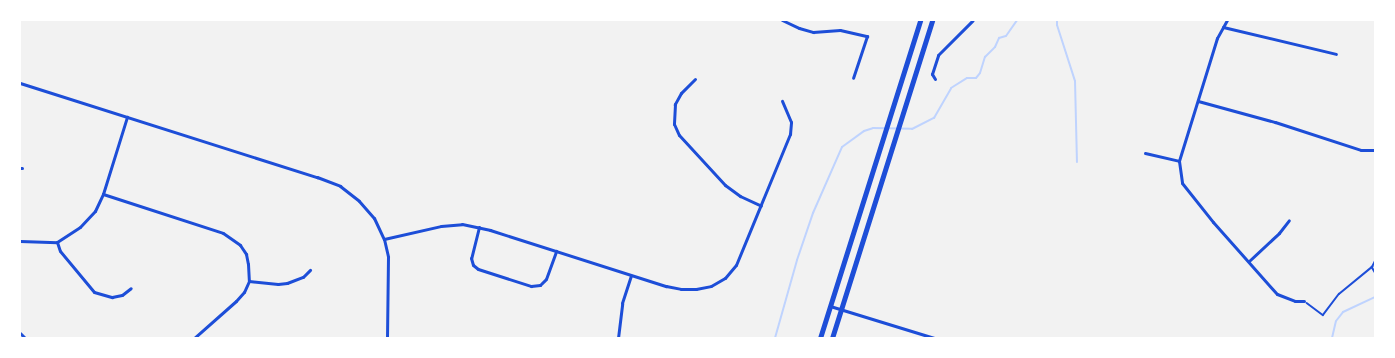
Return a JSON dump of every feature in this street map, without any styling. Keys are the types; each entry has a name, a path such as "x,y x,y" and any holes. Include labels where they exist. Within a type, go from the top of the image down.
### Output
{"main road":[{"path":"820,338 920,20"},
{"path":"832,338 932,20"}],"street":[{"path":"782,20 798,28 813,32 844,31 867,36 853,78"},
{"path":"935,79 932,74 938,55 973,20"},
{"path":"1227,20 1217,38 1179,161 1182,183 1213,222 1277,294 1290,300 1304,301"},
{"path":"1223,27 1336,54"},
{"path":"695,79 681,93 675,104 674,124 679,135 725,185 740,196 761,206"},
{"path":"20,83 317,176 340,186 359,201 374,218 384,239 388,257 387,338"},
{"path":"384,239 441,226 462,224 479,227 681,289 696,289 711,286 725,278 736,265 790,134 791,122 782,101"},
{"path":"1198,101 1275,122 1361,150 1375,150"},
{"path":"20,241 57,242 80,227 95,211 103,194 126,117"},
{"path":"1145,153 1179,161"},
{"path":"103,194 223,233 240,245 246,254 249,281 244,292 236,301 194,338"},
{"path":"1249,261 1279,233 1289,220"},
{"path":"479,227 471,258 473,265 478,269 531,286 540,285 546,279 556,251"},
{"path":"57,242 60,251 94,292 112,297 122,294 131,288"},
{"path":"249,281 278,284 287,283 303,277 310,270"},
{"path":"618,338 622,303 632,275"},
{"path":"830,306 934,338"},
{"path":"20,333 25,338"}],"path":[{"path":"1304,301 1323,315 1339,294 1372,267 1375,261"},
{"path":"1372,267 1375,272"}],"waterway":[{"path":"775,338 797,260 813,213 842,147 864,131 873,128 912,129 934,118 951,88 967,78 976,78 980,73 985,57 995,47 999,38 1006,36 1017,20"},
{"path":"1057,20 1057,25 1075,81 1077,162"},
{"path":"1332,338 1336,321 1343,312 1375,297"}]}
